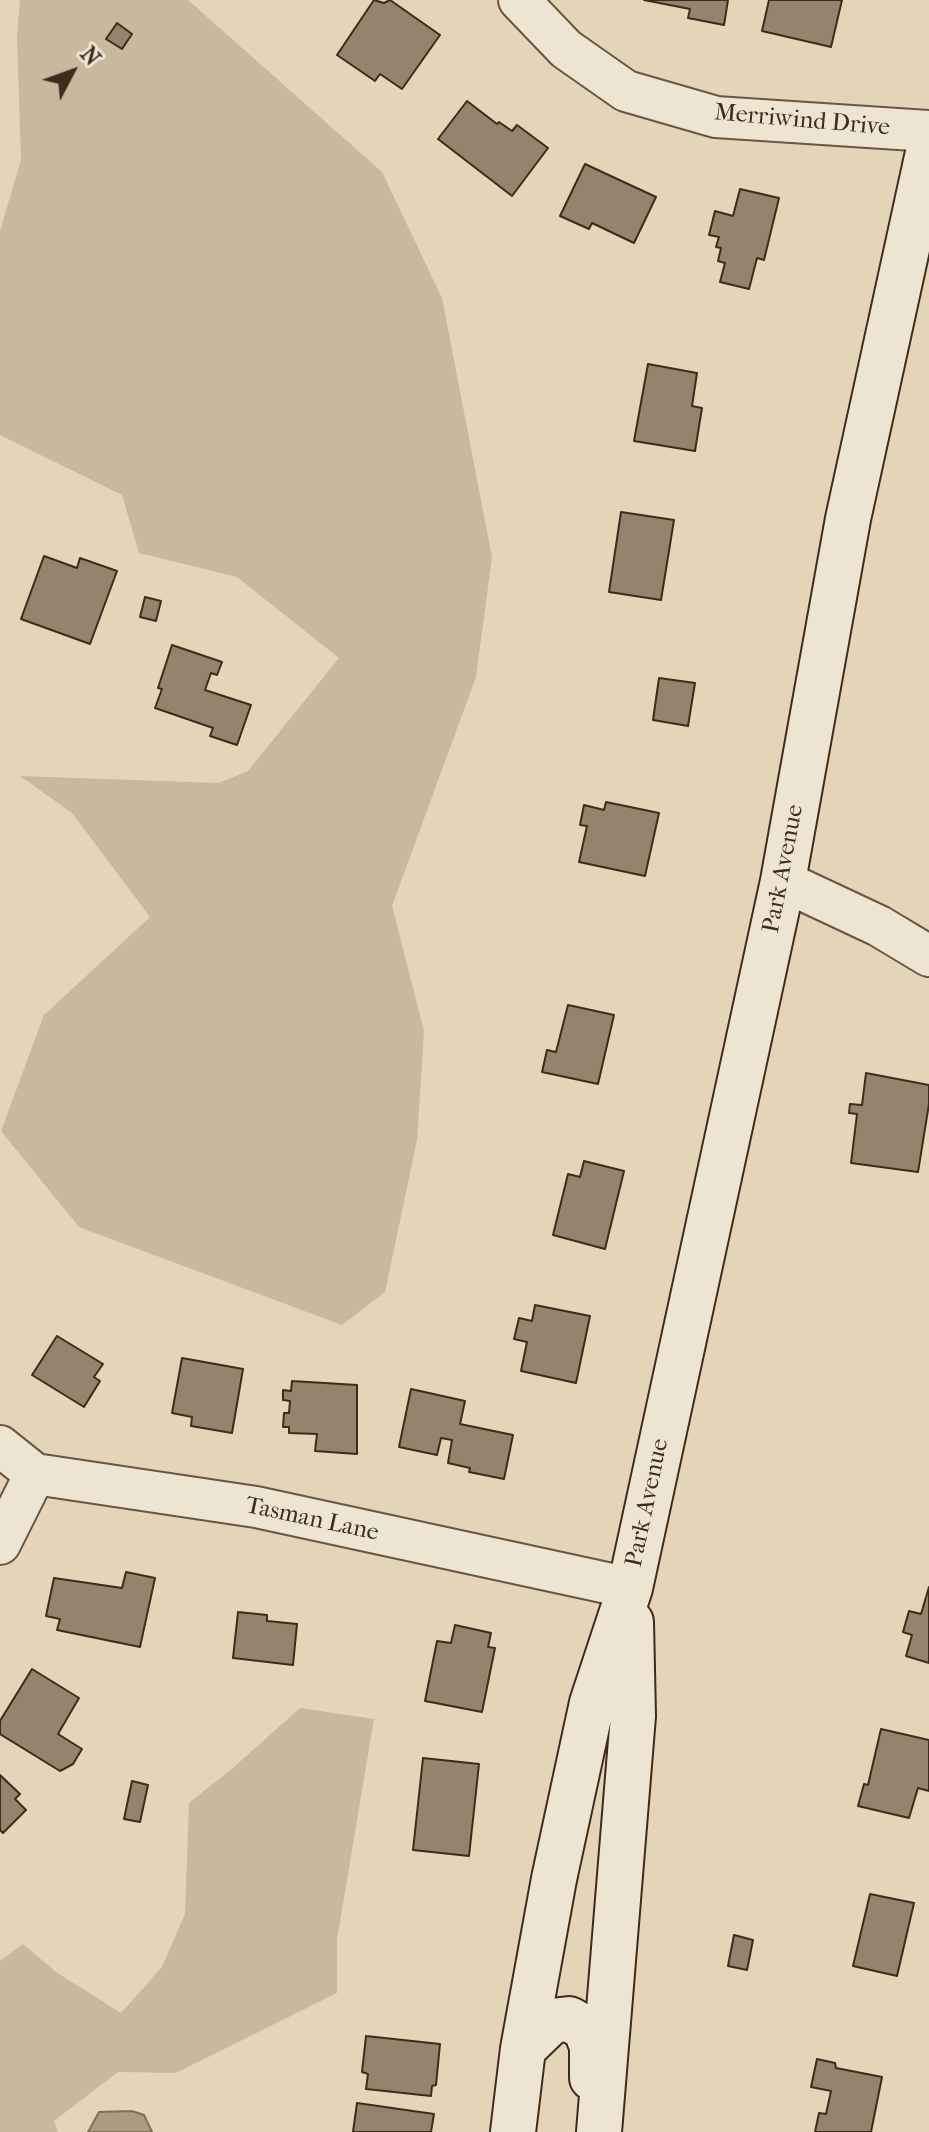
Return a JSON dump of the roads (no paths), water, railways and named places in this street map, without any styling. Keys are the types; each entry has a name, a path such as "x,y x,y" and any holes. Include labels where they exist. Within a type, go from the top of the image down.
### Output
{"main road":[{"name":"Park Avenue","path":"513,2132 523,2049 554,1879 592,1703 630,1588 783,881 848,519 929,148"},
{"name":"Park Avenue","path":"597,2132 633,1716 630,1588"},
{"path":"523,2049 552,2021 569,2019 585,2028 592,2046 597,2132"}],"street":[{"name":"Merriwind Drive","path":"519,0 566,49 626,91 716,117 929,131"},
{"path":"783,881 879,926 929,956"},
{"path":"0,1446 35,1474 0,1544"},
{"name":"Tasman Lane","path":"35,1474 256,1507 630,1588"}]}
